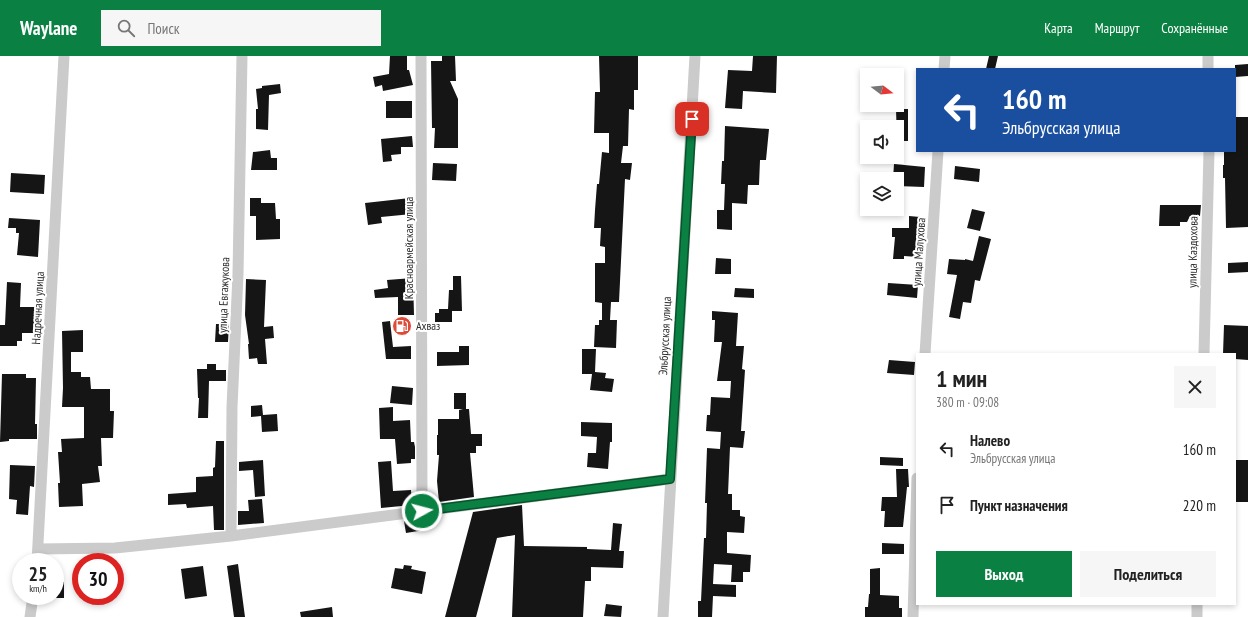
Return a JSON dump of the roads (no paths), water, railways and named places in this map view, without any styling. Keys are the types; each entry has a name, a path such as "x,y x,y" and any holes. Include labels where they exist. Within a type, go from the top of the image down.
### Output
{"street":[{"name":"Надречная улица","path":"38,553 64,56"},
{"name":"улица Евгажукова","path":"231,536 232,407 238,274 242,56"},
{"name":"Красноармейская улица","path":"421,56 422,511"},
{"name":"Эльбрусская улица","path":"663,617 695,56"},
{"path":"944,68 945,56"},
{"path":"1208,56 1208,68"},
{"name":"улица Малухова","path":"925,353 938,152"},
{"name":"улица Каздохова","path":"1204,353 1208,152"},
{"path":"38,549 115,548 231,536 670,479"},
{"path":"913,617 916,513"},
{"path":"30,617 32,605"},
{"path":"1197,617 1198,605"}],"place":[{"name":"Ахваз","path":"402,326"}]}
